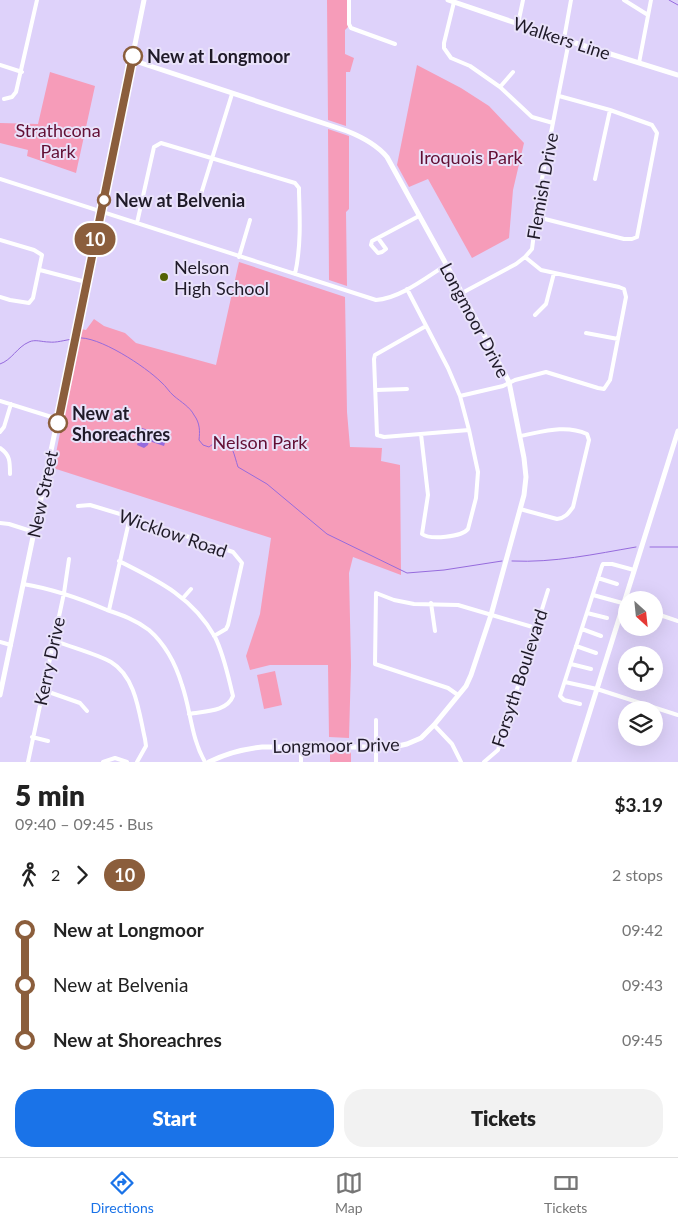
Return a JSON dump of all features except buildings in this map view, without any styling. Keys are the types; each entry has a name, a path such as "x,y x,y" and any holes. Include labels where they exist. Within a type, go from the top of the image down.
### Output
{"main road":[{"name":"New Street","path":"0,695 144,0"},
{"name":"Walkers Line","path":"448,0 678,75"},
{"name":"Longmoor Drive","path":"132,60 342,129 381,150 387,157 509,382 526,477 524,495 491,615 471,675 466,686 421,738 398,746 262,746 245,748 224,754 210,762"},
{"path":"628,591 678,431"},
{"path":"574,762 618,626"}],"street":[{"path":"4,99 12,97 16,92 22,72 36,0"},
{"path":"349,0 349,24 351,28 395,44"},
{"path":"518,24 523,0"},
{"name":"Flemish Drive","path":"462,293 516,264 525,257 534,243 539,194 559,96 571,0"},
{"path":"624,0 648,15"},
{"path":"639,63 651,0"},
{"path":"454,2 444,43 447,54 470,66 500,87 532,118 553,123"},
{"path":"0,65 22,72"},
{"path":"500,87 513,72"},
{"path":"201,194 232,94"},
{"path":"537,217 624,239 632,239 637,236 657,133 652,125 610,110 559,96"},
{"path":"595,179 610,110"},
{"path":"137,223 154,147 161,143 295,183 299,188 300,256 295,274"},
{"path":"0,179 376,300 385,300 446,265"},
{"path":"378,238 419,216"},
{"path":"239,257 250,220"},
{"path":"0,240 34,250 42,255 33,298 29,303 0,297"},
{"path":"460,396 503,386 533,374 546,372 604,389 610,380 626,297 624,289 541,270 525,257"},
{"path":"40,270 86,282"},
{"path":"535,315 546,304 554,274"},
{"path":"407,289 460,396 469,430 478,472 476,498 466,532 455,536 426,537 422,534 428,495 421,434"},
{"path":"426,326 376,355 374,359 377,435 384,437 469,430"},
{"path":"586,333 618,339"},
{"path":"376,390 407,389"},
{"path":"0,401 58,419"},
{"path":"0,432 4,427 11,404"},
{"path":"520,436 563,429 587,434 589,440 573,507 568,514 563,518 557,519 520,509"},
{"path":"0,448 8,454 10,474"},
{"name":"Wicklow Road","path":"78,506 90,505 233,552 242,563 228,625 226,629 214,636"},
{"path":"109,610 130,517"},
{"path":"0,523 34,532"},
{"name":"Kerry Drive","path":"28,762 64,592 69,559"},
{"path":"119,562 170,588 184,598 201,617 214,636 224,659 234,696 224,707 189,714"},
{"path":"580,704 564,700 560,696 603,564 606,563 634,570"},
{"path":"598,578 617,584"},
{"path":"23,584 64,592 134,620 150,631 166,649 176,668 183,686 195,741 205,762"},
{"path":"184,598 191,589"},
{"name":"Forsyth Boulevard","path":"484,762 498,750 548,590"},
{"path":"458,695 448,688 375,664 376,593 394,600 414,604 458,605 536,628"},
{"path":"593,595 618,602"},
{"path":"431,603 435,631"},
{"path":"587,613 607,618"},
{"path":"663,616 678,621"},
{"path":"582,629 602,636"},
{"path":"53,640 112,662 123,672 135,696 145,739 146,746 137,762"},
{"path":"0,642 11,645"},
{"path":"576,646 596,653"},
{"path":"571,664 591,669"},
{"path":"565,682 678,715"},
{"path":"43,690 80,702 87,711"},
{"path":"376,720 376,762"},
{"path":"434,725 452,744 461,762"},
{"path":"32,738 48,741"},
{"path":"301,746 301,762"},
{"path":"103,762 115,758 127,762"}],"green space":[{"path":"327,0 347,0 348,27 345,30 345,54 354,58 350,72 346,72 346,126 328,120"},
{"name":"Iroquois Park","path":"417,65 461,88 489,106 524,143 513,190 509,238 472,258 428,179 409,187 397,165"},
{"name":"Strathcona Park","path":"50,72 95,86 76,173 27,156 28,150 0,143 0,123 38,124"},
{"path":"328,129 349,136 349,209 346,212 347,286 329,280"},
{"name":"Nelson Park","path":"239,262 345,297 347,412 350,447 382,448 381,461 400,465 401,575 353,557 349,573 351,665 349,738 329,737 328,665 270,665 250,670 246,656 260,614 271,538 53,468 81,329 86,330 94,319 104,326 125,333 136,343 216,365"},
{"path":"275,671 282,705 264,709 257,675"},
{"path":"330,752 351,752 351,762 330,762"}],"shaded area":[{"path":"142,428 167,436 164,446 149,441 148,445 144,448 137,445"}],"waterway":[{"path":"669,0 678,5"},
{"path":"77,338 86,338 109,347 154,376 192,412 198,424 199,440 203,445 209,447 221,438 225,440 232,450 238,467 267,484 327,534 407,573 444,570 502,561"},
{"path":"0,364 8,360 21,347 31,341 55,342 73,339"},
{"path":"512,561 559,559 636,547"},
{"path":"650,547 678,547"}],"bus line":[{"name":"10","path":"58,423 133,56"}],"place":[{"name":"New at Longmoor","path":"133,56"},
{"name":"New at Belvenia","path":"104,200"},
{"name":"Nelson High School","path":"164,277"},
{"name":"New at Shoreachres","path":"58,423"}]}
